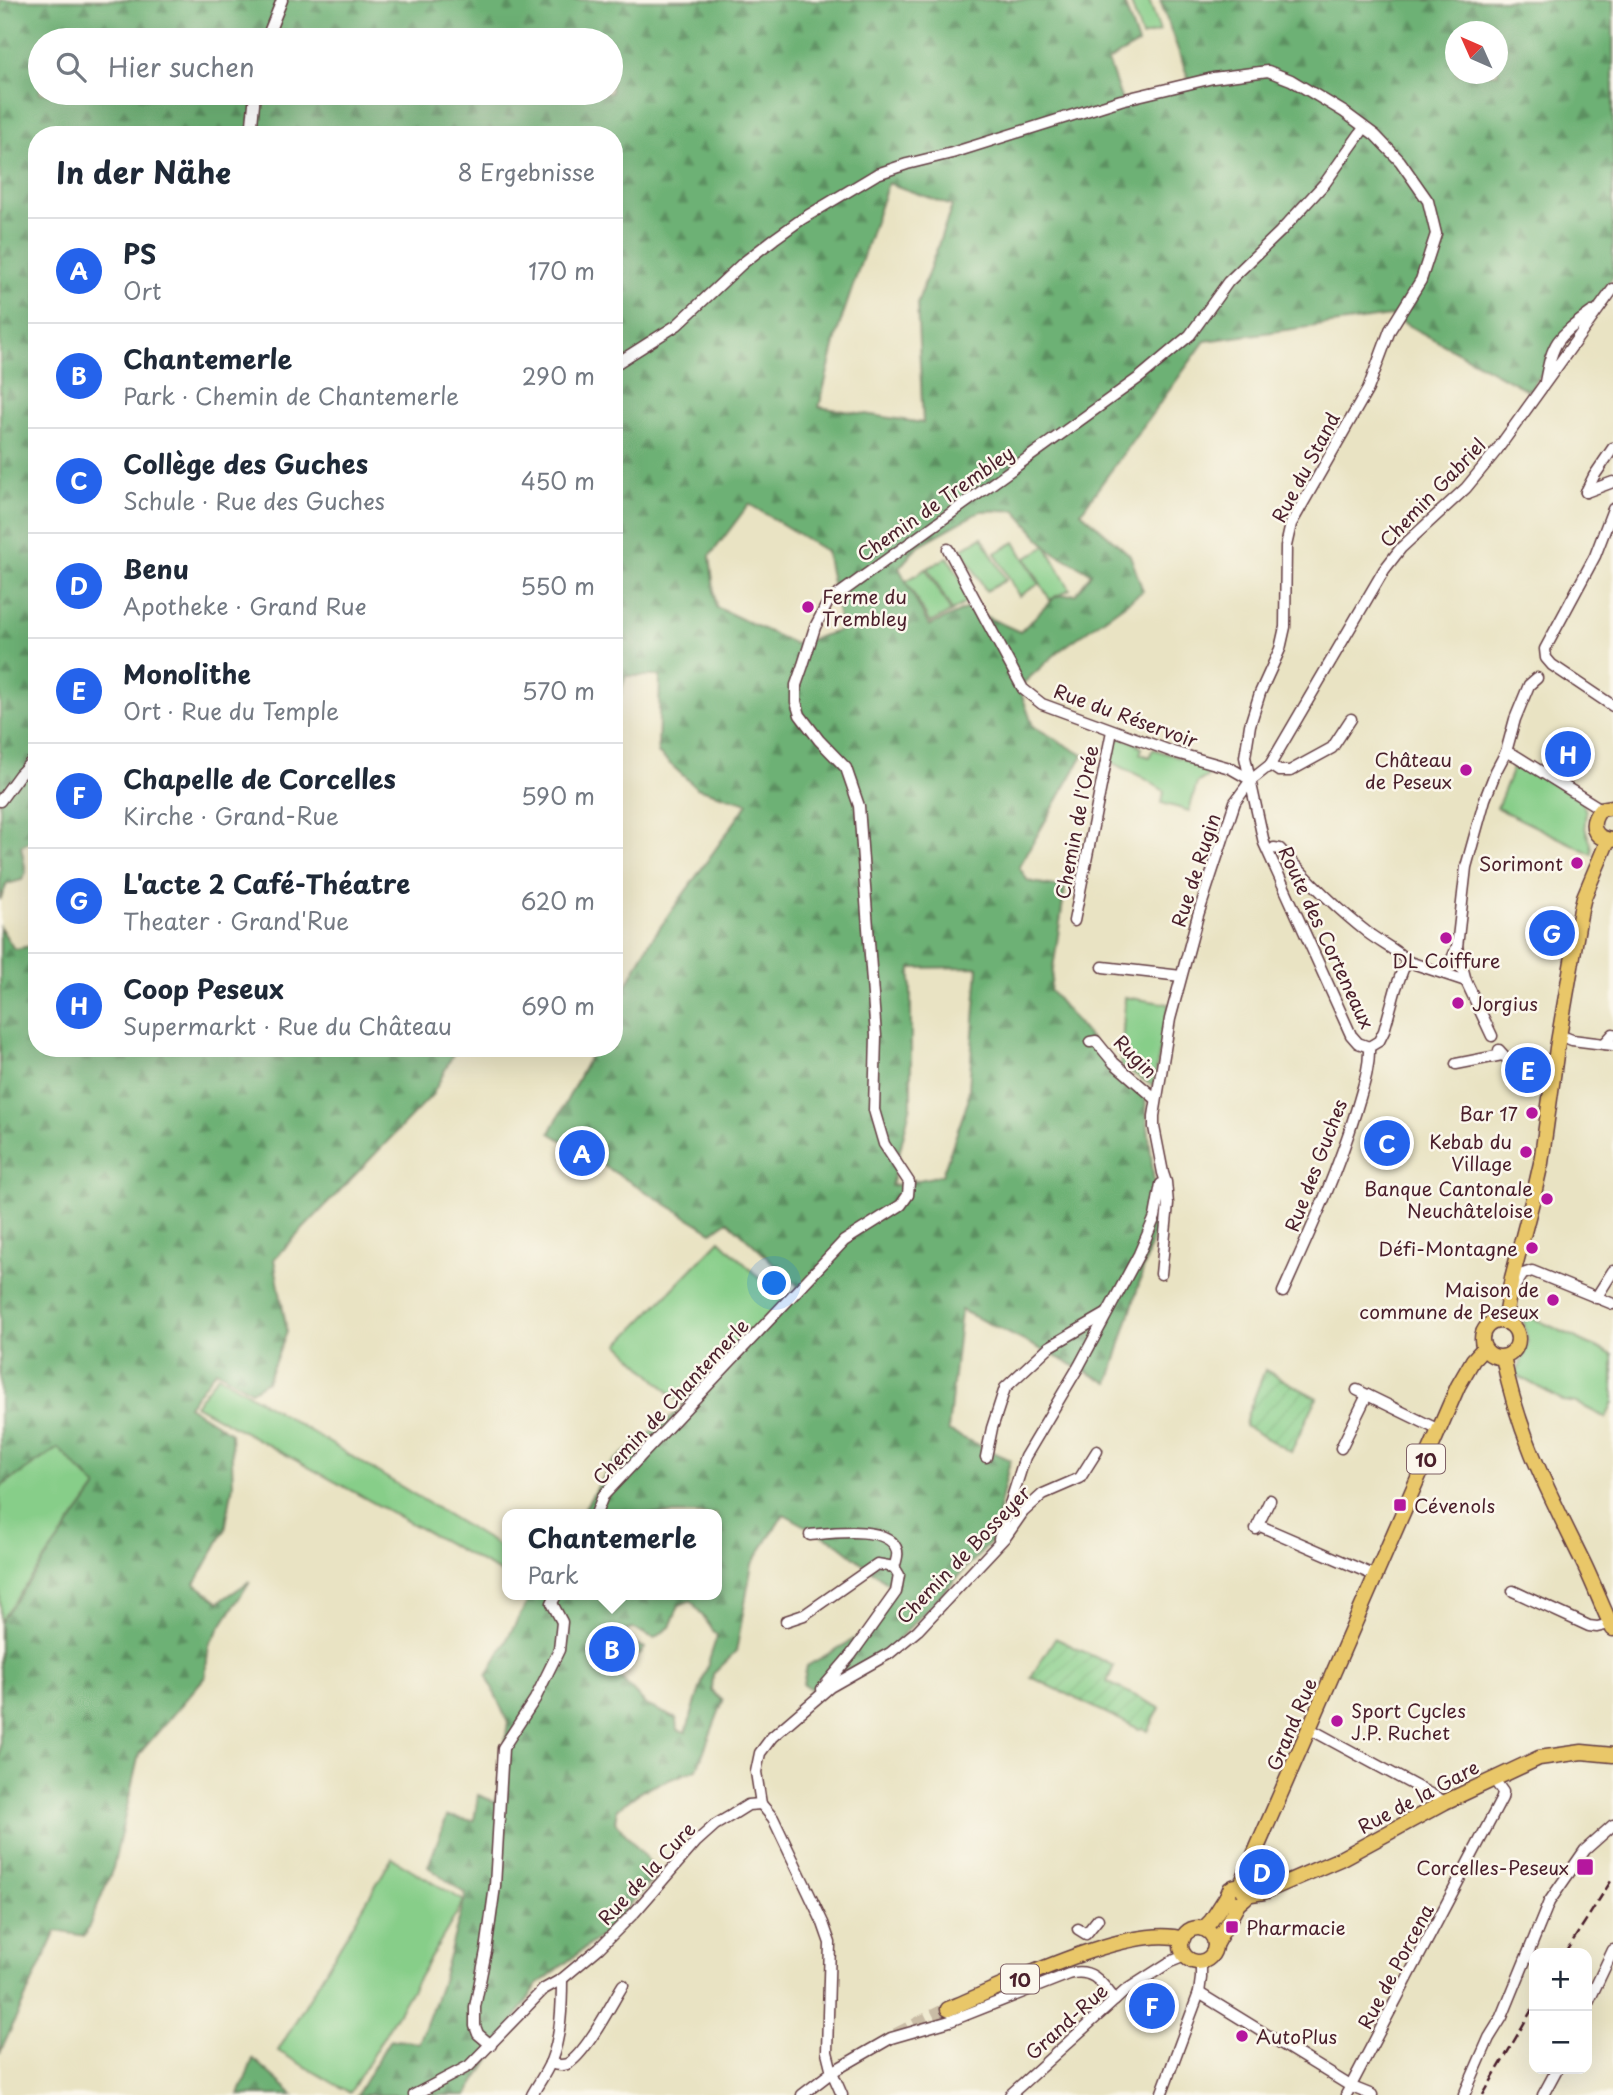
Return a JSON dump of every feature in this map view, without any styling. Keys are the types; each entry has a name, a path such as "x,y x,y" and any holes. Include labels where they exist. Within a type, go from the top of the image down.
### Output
{"main road":[{"path":"1504,1322 1538,1176 1581,909 1610,840 1598,835 1594,826 1595,815 1609,805"},
{"path":"1504,1322 1514,1328 1518,1340 1514,1351 1503,1357 1492,1356 1484,1348 1482,1336 1492,1323 1504,1322"},
{"name":"10","path":"1376,1576 1465,1372 1484,1348"},
{"path":"1503,1357 1518,1418 1529,1449 1612,1628"},
{"name":"Grand Rue","path":"1238,1896 1376,1576"},
{"name":"Rue de la Gare","path":"1238,1896 1264,1892 1340,1859 1445,1802 1539,1758 1582,1752 1613,1755"},
{"name":"10","path":"1203,1929 1238,1896"},
{"name":"10","path":"1216,1945 1238,1896"},
{"path":"1203,1929 1212,1935 1216,1945 1210,1958 1201,1962 1192,1961 1185,1956 1183,1939 1189,1931 1203,1929"},
{"name":"10","path":"948,2009 1109,1945 1158,1935 1183,1939"}],"street":[{"path":"271,28 282,0"},
{"name":"Rue du Stand","path":"623,359 677,325 743,263 774,239 877,174 1121,100 1213,78 1268,71 1292,80 1343,112 1375,135 1400,161 1427,201 1436,234 1421,280 1390,330 1368,388 1291,524 1286,546 1285,627 1280,649 1260,693 1250,724 1245,757 1251,780"},
{"path":"251,126 254,105"},
{"name":"Chemin de Trembley","path":"901,1205 908,1195 909,1182 884,1144 874,1110 876,1036 859,806 846,768 800,715 796,702 796,685 815,627 828,602 1140,377 1190,335 1228,282 1280,232 1325,183 1364,128"},
{"name":"Chemin Gabriel","path":"1251,780 1270,765 1384,570 1401,548 1466,488 1497,450 1613,289"},
{"path":"1545,385 1550,358 1557,341 1601,305"},
{"path":"1613,448 1586,492 1613,482"},
{"path":"1613,509 1595,556 1545,649 1546,658 1552,665 1613,706"},
{"name":"Rue du Réservoir","path":"948,549 1023,689 1042,704 1112,731 1230,768 1251,780"},
{"path":"1446,973 1457,947 1466,867 1485,799 1506,752 1515,719 1529,685 1537,678"},
{"path":"1270,765 1279,771 1290,771 1332,748 1351,719"},
{"name":"Chemin de l'Orée","path":"1074,921 1112,731"},
{"path":"1506,752 1609,805"},
{"path":"0,801 28,766"},
{"name":"Rue de Rugin","path":"1161,1274 1168,1203 1154,1127 1156,1099 1170,1019 1198,915 1236,802 1251,780"},
{"name":"Route des Corteneaux","path":"1251,780 1264,843 1351,1035 1358,1044 1369,1048 1379,1041 1403,969 1409,962"},
{"path":"1275,848 1280,849 1309,880 1370,934 1403,955 1409,962 1466,981"},
{"path":"1457,947 1466,981 1492,1036"},
{"path":"1103,967 1181,976"},
{"path":"1559,1035 1572,1040 1608,1045 1613,1034"},
{"name":"Rugin","path":"1090,1042 1096,1041 1114,1063 1156,1099"},
{"name":"Rue des Guches","path":"1283,1292 1318,1214 1347,1139 1370,1061 1369,1048"},
{"path":"1456,1064 1501,1053 1508,1060 1555,1060"},
{"name":"Rue de Rugin","path":"996,1545 1025,1457 1079,1366 1139,1254 1155,1217 1163,1173"},
{"name":"Chemin de Chantemerle","path":"598,1509 603,1496 844,1241 901,1205"},
{"path":"1508,1298 1520,1278 1529,1271 1613,1304"},
{"path":"1596,1297 1613,1271"},
{"path":"986,1457 1005,1388 1049,1347 1106,1314"},
{"path":"1341,1448 1362,1393 1439,1430"},
{"name":"Chemin de Bosseyer","path":"761,1804 756,1772 760,1753 772,1737 812,1701 890,1653 918,1630 1023,1512 1043,1494 1080,1478 1097,1451"},
{"path":"1270,1500 1256,1528 1376,1576"},
{"path":"810,1535 861,1531 884,1537 896,1547 898,1555 894,1567 898,1575 896,1592 812,1701"},
{"path":"786,1621 804,1615 877,1564 894,1567"},
{"path":"1513,1591 1589,1626 1612,1628"},
{"path":"491,2045 478,2034 475,2007 495,1886 503,1748 535,1699 559,1650 562,1622 551,1603 553,1600"},
{"path":"1310,1729 1445,1802"},
{"name":"Rue de Porcena","path":"1349,2091 1502,1798 1503,1792 1493,1778"},
{"path":"761,1804 773,1818 830,1943 827,2052 842,2095"},
{"name":"Rue de la Cure","path":"414,2095 469,2066 544,1989 562,1979 608,1939 696,1842 715,1825 748,1805 761,1804"},
{"path":"1464,2095 1489,2038 1502,2017 1549,1902 1585,1850 1613,1825"},
{"path":"1078,1929 1086,1934 1098,1919"},
{"path":"1592,1994 1613,1950"},
{"name":"Grand-Rue","path":"1010,2095 1132,1986 1170,1962 1185,1956"},
{"path":"1161,2095 1199,1993 1201,1962"},
{"path":"803,2095 832,2072 891,2038 950,2021 1076,1971 1092,1974 1115,2000"},
{"path":"532,2095 550,2063 556,2045 562,1979"},
{"path":"550,2063 558,2066 567,2064 577,2056 623,1985"},
{"path":"1199,1993 1349,2091 1371,2095"},
{"path":"1543,2095 1554,2074"}],"green space":[{"path":"0,0 1123,0 1138,44 1108,61 1123,104 1191,86 1160,0 1613,0 1613,277 1529,391 1391,316 1205,341 1081,512 1130,555 1143,591 1059,651 1019,687 1033,726 1083,755 1019,867 1028,881 1065,888 1050,990 1114,1067 1145,1098 1158,1221 1109,1383 961,1310 948,1431 1010,1460 992,1541 889,1649 816,1692 803,1684 807,1666 865,1633 895,1589 838,1544 784,1514 752,1564 736,1652 713,1674 712,1691 723,1701 697,1769 643,1790 617,1809 615,1822 659,1873 602,1935 537,1985 467,2095 357,2095 390,2039 419,2043 440,1987 466,1894 428,1867 447,1816 474,1821 478,1795 496,1802 508,1723 487,1676 528,1600 691,1600 722,1600 722,1509 584,1509 613,1462 684,1407 799,1287 728,1221 712,1232 550,1133 589,1057 623,1057 623,992 649,943 748,803 697,788 658,753 660,676 626,676 623,686 623,126 28,126 28,842 21,846 26,872 22,880 7,884 0,900","holes":["888,183 952,206 917,304 923,423 819,407 839,327","749,504 826,551 841,630 795,644 716,607 710,556","1015,510 1050,550 1091,573 1076,594 1056,596 1020,632 967,608 929,626 899,568 918,546 981,511","978,967 968,1101 942,1175 891,1186 911,1105 911,968","691,1600 717,1636 686,1732 678,1730 677,1719 646,1705 619,1676 645,1648 619,1636 632,1628 654,1638 670,1627 679,1605"]},
{"path":"1130,0 1149,0 1160,31 1142,37"},
{"path":"982,537 1006,580 986,591 962,549"},
{"path":"1015,542 1039,584 1019,596 995,553"},
{"path":"1046,546 1070,589 1050,600 1026,558"},
{"path":"948,557 972,599 952,611 928,568"},
{"path":"926,569 951,612 930,623 906,581"},
{"path":"1119,737 1139,744 1142,748 1140,754 1149,757 1153,749 1217,770 1197,783 1189,811 1162,803 1164,791 1111,762"},
{"path":"1516,761 1583,802 1592,854 1497,808"},
{"path":"0,927 14,949 28,947 28,1057 452,1057 433,1094 274,1259 287,1332 267,1381 251,1391 216,1370 188,1406 231,1433 233,1485 225,1530 194,1583 219,1602 250,1581 209,1645 205,1677 139,1754 113,1868 85,1936 56,1931 0,2053 0,1622 97,1487 58,1448 0,1487"},
{"path":"1125,997 1169,1004 1153,1086 1121,1066"},
{"path":"720,1240 783,1301 682,1405 619,1344"},
{"path":"1522,1313 1613,1355 1613,1402 1606,1418 1577,1403 1564,1401 1516,1375 1528,1344"},
{"path":"1265,1370 1317,1398 1291,1452 1245,1426"},
{"path":"218,1375 502,1548 502,1573 195,1405"},
{"path":"58,1448 97,1487 0,1622 0,1487"},
{"path":"1055,1638 1114,1666 1107,1682 1160,1708 1148,1731 1031,1677"},
{"path":"392,1858 464,1901 350,2093 278,2051"},
{"path":"253,2059 294,2095 239,2095"}],"tunnel":[{"path":"896,2035 948,2009"}],"railway":[{"path":"1568,1948 1613,1878"},
{"path":"1483,2095 1531,2011"}],"place":[{"name":"Ferme du Trembley","path":"808,607"},
{"name":"Coop Peseux","path":"1568,754"},
{"name":"Château de Peseux","path":"1466,770"},
{"name":"Sorimont","path":"1577,863"},
{"name":"L'acte 2 Café-Théatre","path":"1552,933"},
{"name":"DL Coiffure","path":"1446,938"},
{"name":"Jorgius","path":"1458,1003"},
{"name":"Monolithe","path":"1528,1070"},
{"name":"Bar 17","path":"1532,1113"},
{"name":"Collège des Guches","path":"1387,1143"},
{"name":"Kebab du Village","path":"1526,1152"},
{"name":"PS","path":"582,1153"},
{"name":"Banque Cantonale Neuchâteloise","path":"1547,1199"},
{"name":"Défi-Montagne","path":"1532,1248"},
{"name":"Maison de commune de Peseux","path":"1553,1300"},
{"name":"Cévenols","path":"1400,1505"},
{"name":"Chantemerle","path":"612,1649"},
{"name":"Sport Cycles J.P. Ruchet","path":"1337,1721"},
{"name":"Corcelles-Peseux","path":"1585,1867"},
{"name":"Benu","path":"1262,1872"},
{"name":"Pharmacie","path":"1232,1927"},
{"name":"Chapelle de Corcelles","path":"1152,2006"},
{"name":"AutoPlus","path":"1242,2036"}]}
